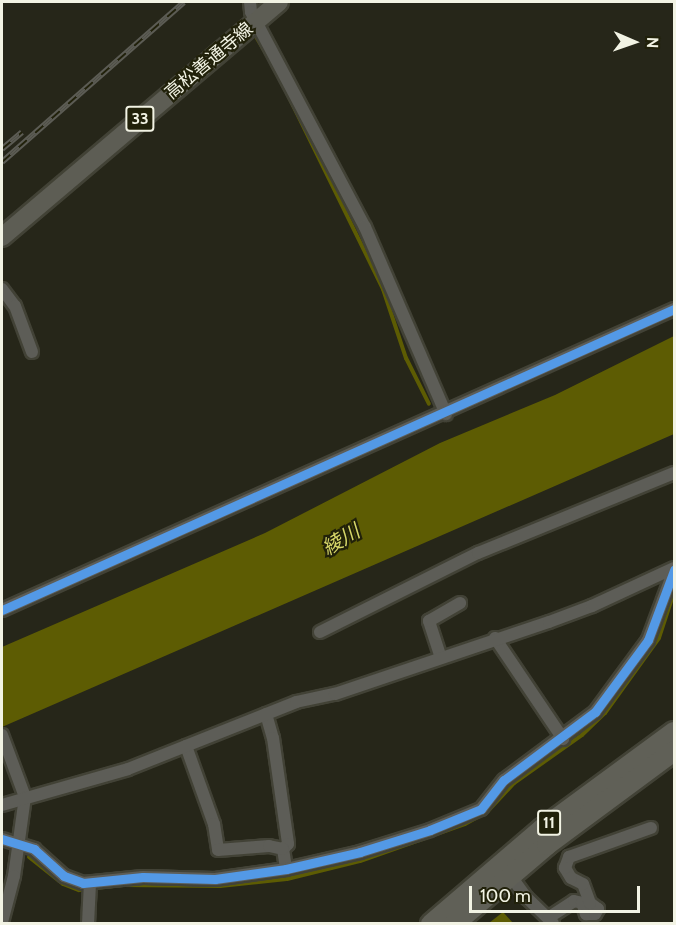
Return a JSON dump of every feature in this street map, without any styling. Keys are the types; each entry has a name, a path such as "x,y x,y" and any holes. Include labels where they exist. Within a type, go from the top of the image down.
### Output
{"highway":[{"name":"11","path":"431,924 542,829 675,732"},
{"name":"11","path":"454,924 510,875 675,751"}],"main road":[{"name":"高松善通寺線","path":"2,237 279,2"}],"street":[{"path":"250,2 257,20 365,226 446,414"},
{"path":"2,290 24,314 32,352"},
{"path":"2,610 446,414 675,309"},
{"path":"320,632 478,553 675,473"},
{"path":"2,805 128,769 266,714 592,606 675,569"},
{"path":"2,838 34,849 64,876 90,888 143,877 215,879 286,869 400,840 481,809 504,780 563,739 594,712 638,657 675,569"},
{"path":"440,655 429,621 460,603"},
{"path":"495,638 563,739"},
{"path":"266,714 273,738 288,844 283,849"},
{"path":"2,735 26,797 2,922"},
{"path":"186,746 214,824 218,850 269,846 283,849"},
{"path":"510,875 527,898 551,921 574,901 582,903 586,914 596,914 598,909 590,903 583,884 571,878 565,868 569,857 651,828"},
{"path":"283,849 286,869"},
{"path":"88,924 90,888"}],"water":[{"name":"綾川","path":"674,336 674,434 2,727 2,647 265,533 440,443 555,395"},
{"path":"503,912 513,923 489,923"}],"waterway":[{"path":"255,35 273,65"},
{"path":"287,93 383,289 406,358 429,404"},
{"path":"29,857 63,884 79,890 123,885 220,886 287,879 360,861 465,824 488,811 514,783 582,735 605,713 659,638 674,592"}],"railway":[{"path":"2,162 184,2"},
{"path":"2,149 22,132"}],"cycle path":[{"path":"2,610 674,309"},
{"path":"2,839 34,849 64,876 83,883 143,877 215,879 286,869 360,852 430,830 481,809 504,780 595,712 648,640 674,570"}]}
